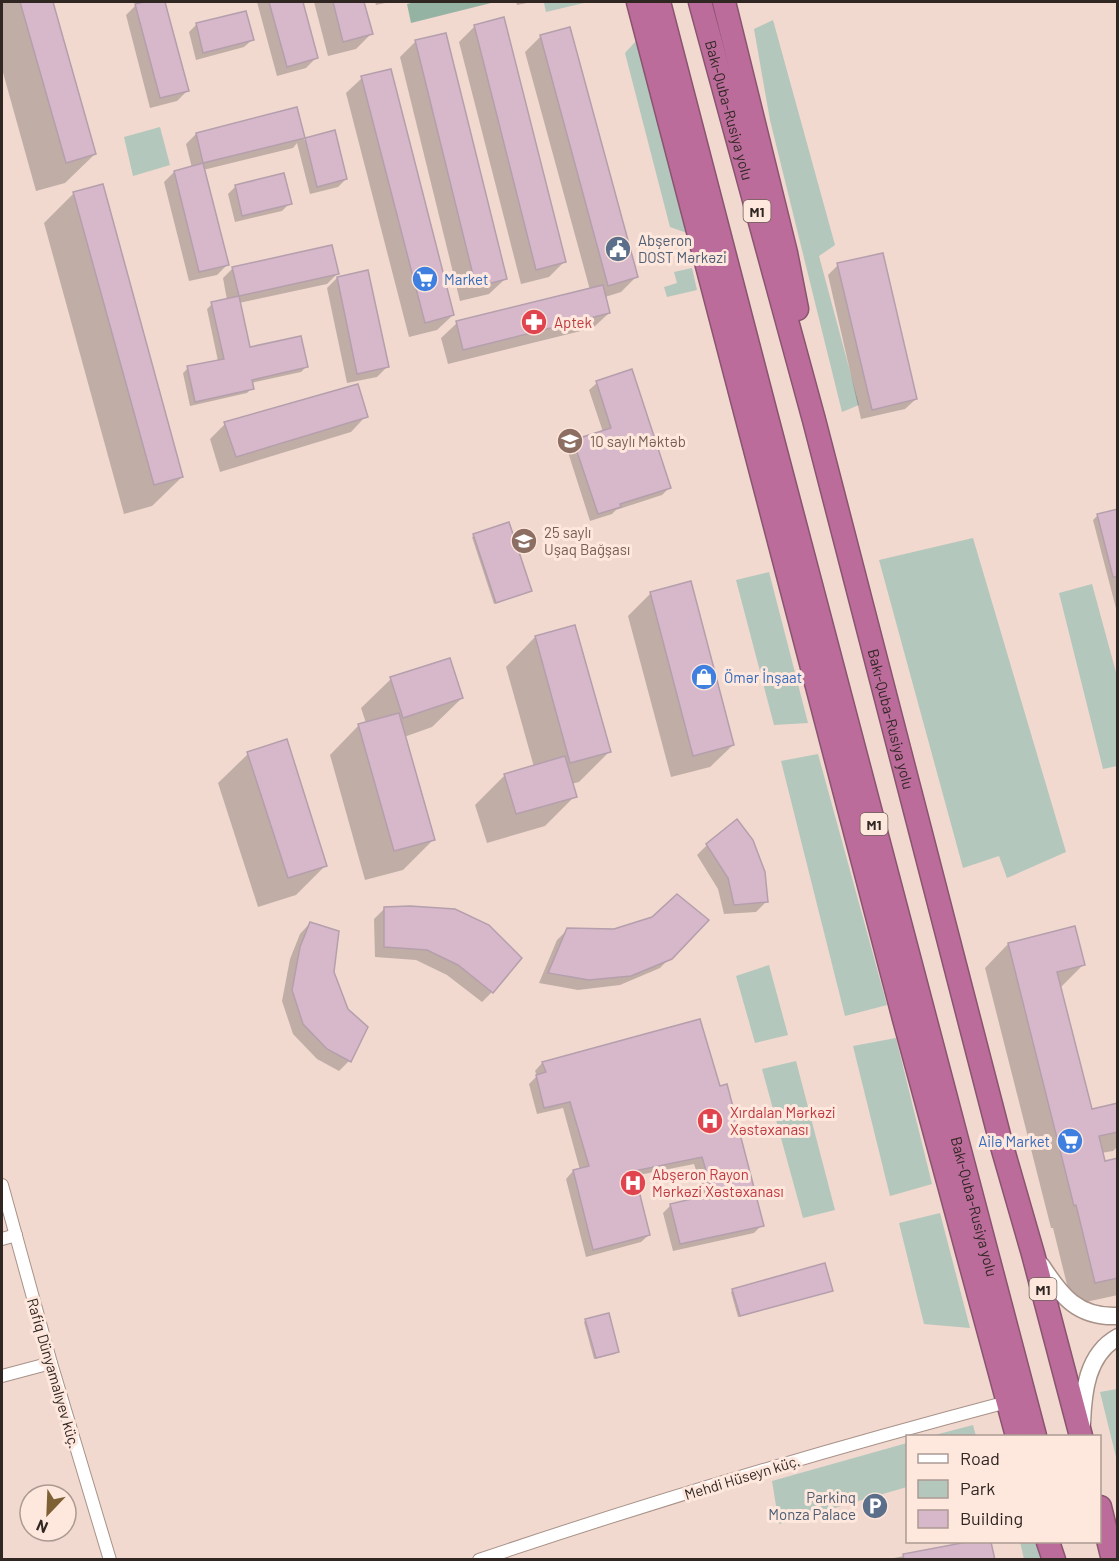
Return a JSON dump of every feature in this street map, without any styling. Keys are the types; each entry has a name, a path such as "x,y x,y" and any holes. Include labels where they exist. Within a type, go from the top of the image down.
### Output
{"highway":[{"path":"638,2 904,1019 1016,1435"},
{"name":"Bakı-Quba-Rusiya yolu","path":"659,2 1034,1435"},
{"name":"Bakı-Quba-Rusiya yolu","path":"700,2 814,420 998,1131 1081,1435"},
{"path":"724,2 793,284 814,420"},
{"path":"1101,1512 1113,1560"},
{"path":"1048,1543 1054,1560"},
{"path":"1063,1543 1068,1560"}],"street":[{"name":"Rafiq Dünyamalıyev küç.","path":"2,1185 51,1363 110,1560"},
{"path":"2,1239 15,1235"},
{"path":"1033,1254 1066,1299 1082,1310 1095,1315 1118,1316"},
{"path":"1082,1435 1085,1386 1092,1365 1108,1342 1118,1336"},
{"path":"2,1376 51,1363"},
{"name":"Mehdi Hüseyn küç.","path":"479,1560 606,1518 873,1437 1007,1402"}],"green space":[{"path":"415,2 495,2 411,23 407,4"},
{"path":"588,2 546,12 544,3"},
{"path":"773,20 835,245 819,256 859,405 842,412 770,120 754,29"},
{"path":"636,41 687,233 670,227 625,53"},
{"path":"160,127 170,165 133,176 124,137"},
{"path":"692,268 697,290 667,297 664,287 677,283 674,272"},
{"path":"973,538 1066,852 1007,878 999,856 963,868 879,560"},
{"path":"769,572 808,723 774,725 736,580"},
{"path":"1092,584 1117,676 1117,766 1103,769 1059,593"},
{"path":"818,754 887,1005 845,1016 781,761"},
{"path":"769,965 788,1035 755,1043 736,976"},
{"path":"896,1038 932,1184 890,1196 853,1046"},
{"path":"796,1061 835,1210 803,1218 762,1069"},
{"path":"940,1213 970,1328 924,1324 899,1223"},
{"path":"1118,1389 1117,1461 1100,1392"},
{"path":"973,1425 976,1435 935,1435"},
{"path":"906,1443 906,1487 779,1524 772,1481"},
{"path":"1020,1543 1038,1543 1043,1559 1024,1559"}],"building":[{"path":"20,2 53,2 96,154 66,163"},
{"path":"165,2 189,91 160,98 135,4"},
{"path":"269,2 303,2 318,58 287,67"},
{"path":"333,2 364,2 373,34 343,42"},
{"path":"246,11 254,40 203,53 196,23"},
{"path":"504,17 566,262 536,270 474,25"},
{"path":"570,27 638,277 608,286 540,35"},
{"path":"446,33 507,279 476,287 415,40"},
{"path":"391,69 454,315 425,323 361,76"},
{"path":"297,107 305,138 203,163 196,133"},
{"path":"335,130 347,179 317,187 305,138"},
{"path":"203,163 229,265 199,272 174,171"},
{"path":"284,173 292,204 242,216 235,185"},
{"path":"103,184 183,477 154,485 73,192"},
{"path":"332,245 339,274 239,296 232,267"},
{"path":"883,253 917,399 872,410 837,263"},
{"path":"368,270 389,367 357,374 337,277"},
{"path":"603,285 610,313 463,350 456,321"},
{"path":"239,296 250,347 301,336 308,367 252,380 254,389 195,402 187,366 224,359 211,302"},
{"path":"632,369 671,488 620,504 621,507 598,514 573,440 611,428 596,381"},
{"path":"358,384 368,417 236,457 224,422"},
{"path":"1118,509 1118,577 1113,577 1097,514"},
{"path":"509,522 532,591 496,603 473,534"},
{"path":"691,581 734,745 693,756 650,592"},
{"path":"575,625 611,752 570,763 535,636"},
{"path":"450,658 463,698 403,718 390,677"},
{"path":"399,713 435,840 394,851 358,724"},
{"path":"287,739 327,866 288,878 247,752"},
{"path":"565,756 577,797 516,814 504,774"},
{"path":"737,819 753,840 765,872 768,902 734,905 728,878 706,844"},
{"path":"677,894 709,920 672,959 631,976 589,980 548,973 567,928 614,929 652,917"},
{"path":"384,907 455,909 489,925 522,958 493,993 458,965 427,950 384,947"},
{"path":"310,922 339,931 334,972 348,1009 368,1027 351,1062 327,1049 303,1024 292,990 300,947"},
{"path":"1075,926 1085,965 1057,972 1092,1109 1118,1103 1118,1132 1099,1136 1105,1161 1118,1158 1118,1278 1095,1283 1008,943"},
{"path":"700,1019 720,1086 727,1084 764,1226 680,1244 670,1204 713,1194 702,1157 634,1171 650,1235 593,1250 573,1170 589,1166 570,1102 544,1108 536,1075 546,1072 542,1062"},
{"path":"825,1263 833,1291 740,1316 732,1289"},
{"path":"609,1313 619,1352 596,1358 585,1319"},
{"path":"962,1543 991,1543 995,1560 904,1560 903,1554"}],"place":[{"name":"Abşeron DOST Mərkəzi","path":"618,249"},
{"name":"Market","path":"425,279"},
{"name":"Aptek","path":"534,322"},
{"name":"10 saylı Məktəb","path":"570,441"},
{"name":"25 saylı Uşaq Bağşası","path":"524,541"},
{"name":"Ömər İnşaat","path":"704,677"},
{"name":"Xırdalan Mərkəzi Xəstəxanası","path":"710,1121"},
{"name":"Ailə Market","path":"1070,1141"},
{"name":"Abşeron Rayon Mərkəzi Xəstəxanası","path":"633,1183"},
{"name":"Parkinq Monza Palace","path":"875,1506"}]}
